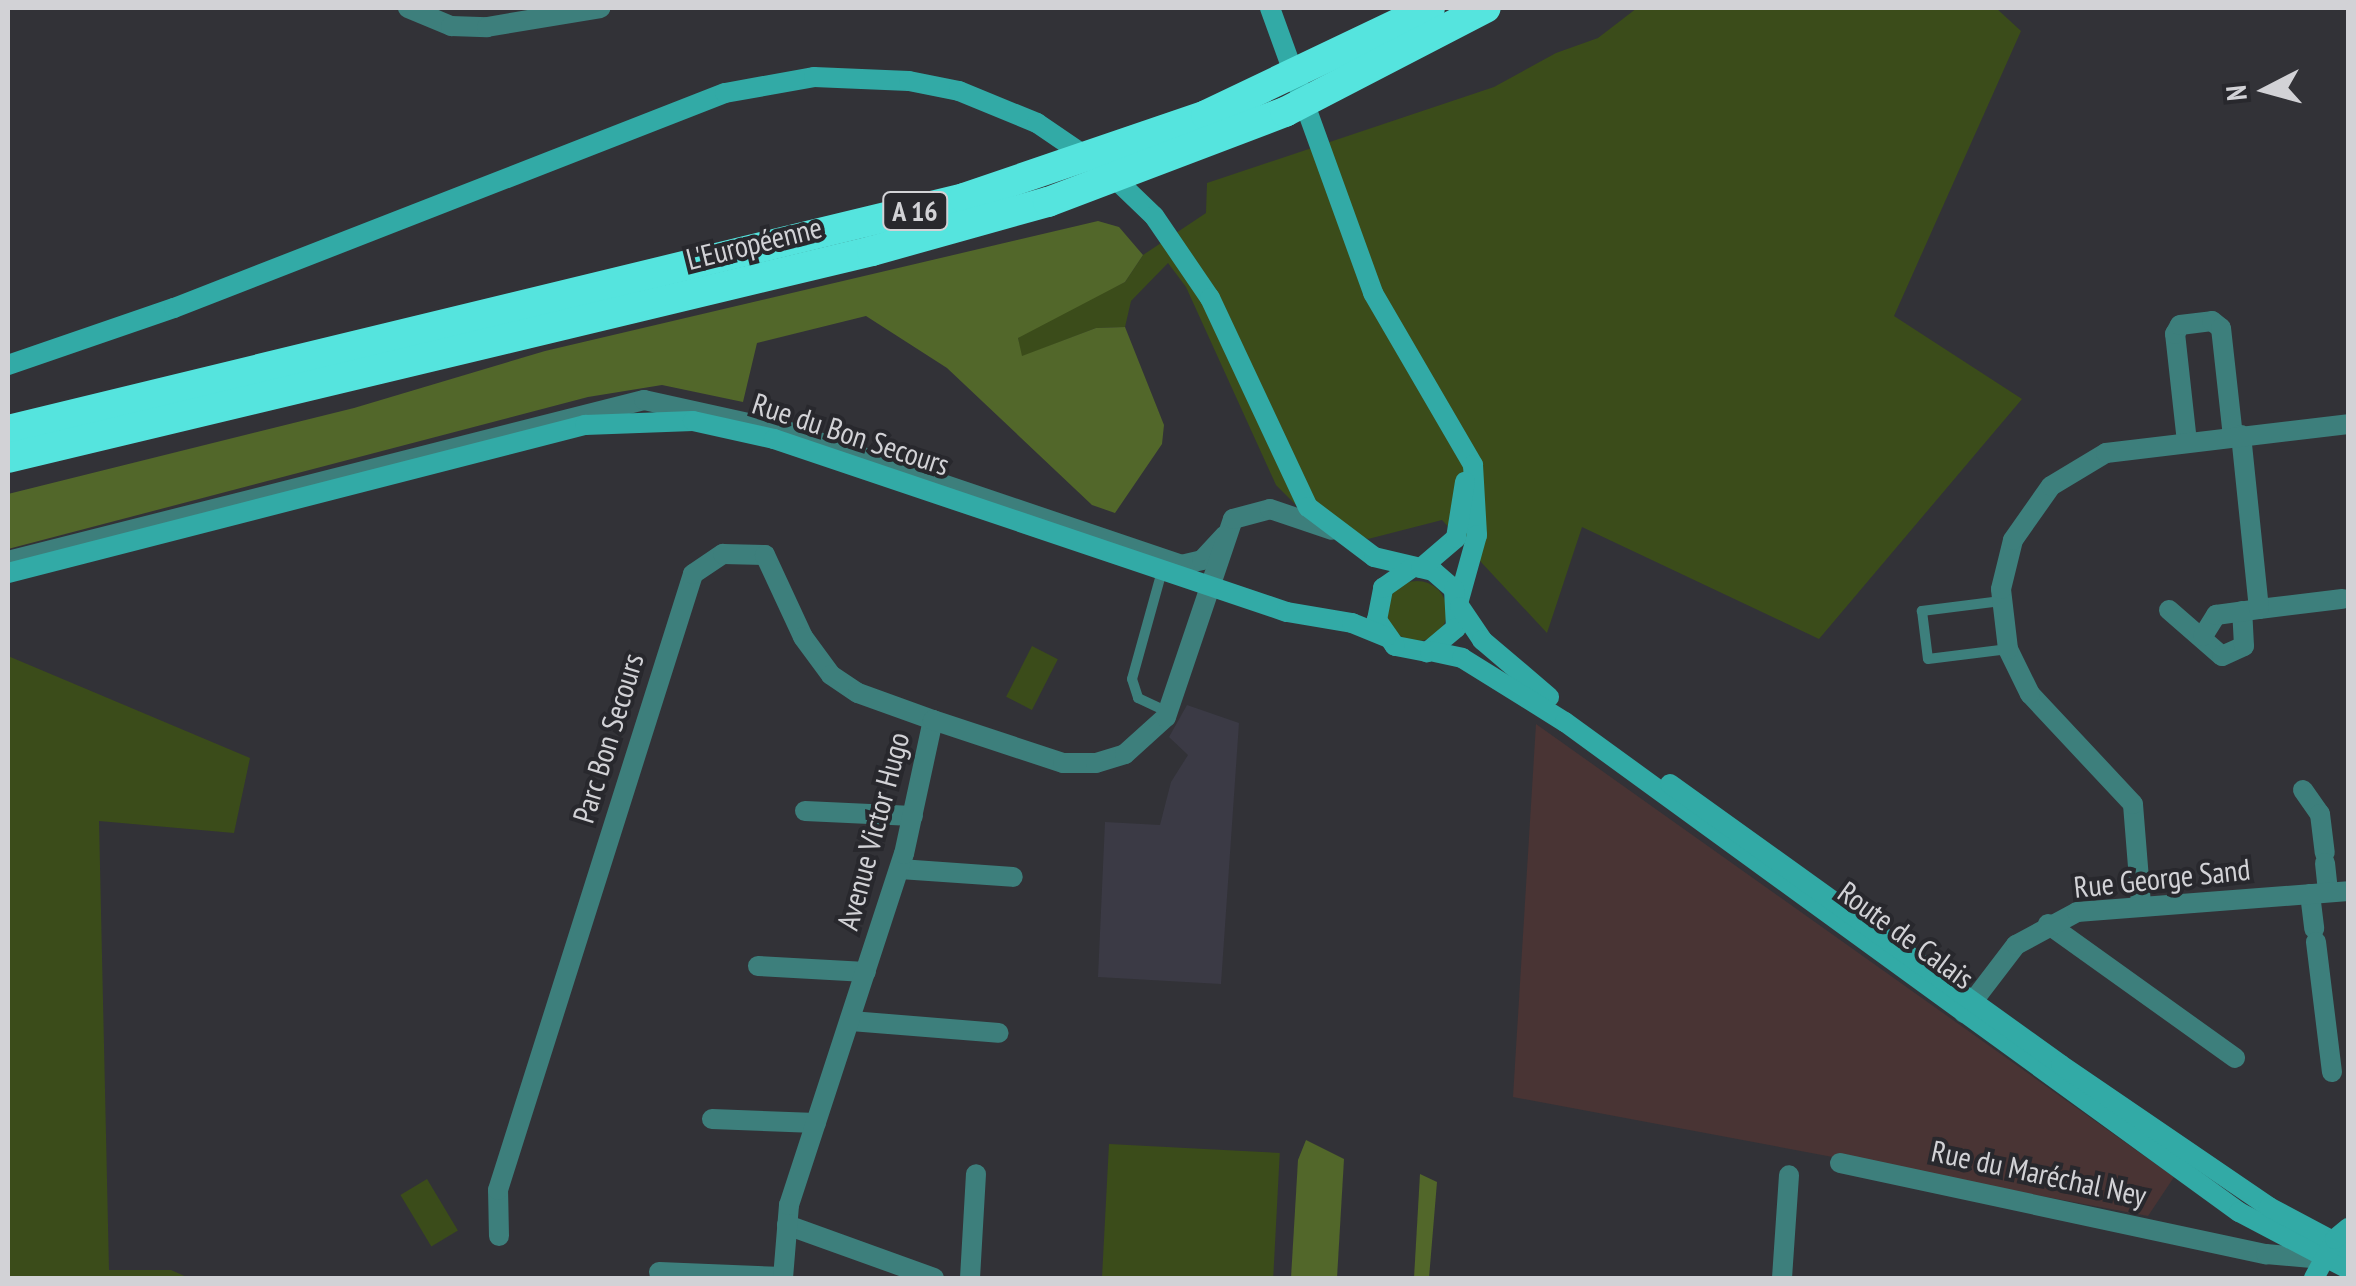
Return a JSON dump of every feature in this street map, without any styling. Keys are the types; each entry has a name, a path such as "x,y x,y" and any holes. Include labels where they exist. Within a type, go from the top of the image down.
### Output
{"highway":[{"name":"L'Européenne","path":"8,430 846,229 1034,177 1206,116 1430,8"},
{"name":"L'Européenne","path":"8,458 838,259 1048,202 1284,112 1486,8"},
{"path":"8,410 375,342"}],"main road":[{"path":"1273,16 1373,293 1470,457 1477,492 1476,548 1454,632 1430,651 1406,651 1386,638 1377,620 1378,596 1392,577 1416,569 1452,547 1466,498 1460,459 1440,410"},
{"path":"8,365 108,333 750,86 814,77 909,81 959,91 1037,123 1106,170 1168,232 1210,298 1297,489 1339,533 1381,560 1447,580 1460,603"},
{"name":"Rue du Bon Secours","path":"8,573 58,555 644,410 743,430 1131,548 1210,586 1386,638"},
{"name":"Route de Calais","path":"1460,603 1482,640 1528,682 2249,1218 2333,1251"},
{"name":"Route de Calais","path":"1430,651 1462,658 1566,722 1968,1007 2333,1251 2348,1269"}],"street":[{"path":"408,8 468,27 600,8"},
{"path":"2169,610 2203,636 2217,655 2237,654 2246,640 2251,610 2237,436 2221,328 2212,322 2180,325 2175,334 2187,442"},
{"path":"2141,904 2133,804 2030,694 2008,649 2001,601 2016,532 2058,480 2106,454 2348,424"},
{"path":"1164,565 1197,563 1225,535 1236,516 1263,509 1339,533"},
{"name":"Avenue Victor Hugo","path":"783,1278 786,1225 900,869 932,720 1050,760 1088,764 1136,748 1168,712 1225,535"},
{"name":"Parc Bon Secours","path":"498,1236 498,1190 693,574 724,554 765,555 803,636 832,675 858,693 932,720"},
{"name":"Rue du Bon Secours","path":"8,561 58,555"},
{"path":"2203,636 2211,618 2342,599"},
{"path":"2303,790 2320,814 2329,892 2315,935 2332,1072"},
{"path":"805,811 913,816"},
{"path":"900,869 1013,877"},
{"name":"Rue George Sand","path":"1968,1007 2008,952 2048,924 2085,910 2329,892"},
{"path":"2048,924 2234,1058"},
{"path":"758,966 866,972"},
{"path":"850,1021 999,1032"},
{"path":"712,1119 816,1124"},
{"name":"Rue du Maréchal Ney","path":"1840,1163 2224,1243 2333,1251"},
{"path":"970,1278 976,1174"},
{"path":"1782,1278 1789,1175"},
{"path":"2224,1243 2249,1218"},
{"path":"786,1225 934,1278"},
{"path":"659,1272 783,1278"}],"lane":[{"path":"1164,565 1132,679 1138,698 1168,712"},
{"path":"2001,601 1922,611 1928,659 2008,649"}],"shaded area":[{"path":"1187,705 1239,723 1221,984 1098,977 1105,822 1160,825 1171,782 1188,755 1169,737"},
{"path":"1536,724 2174,1177 2148,1216 1513,1097"}],"green space":[{"path":"1637,8 1996,8 2021,31 1894,316 2022,399 1819,639 1582,527 1547,633 1442,520 1368,539 1296,505 1276,485 1186,287 1168,263 1131,301 1125,327 1096,328 1021,357 1018,338 1032,326 1125,282 1143,255 1206,213 1207,183 1494,87 1556,53 1598,38"},
{"path":"1098,221 1119,227 1143,255 1125,282 1018,338 1022,356 1096,328 1125,327 1164,425 1162,444 1115,513 1092,505 947,368 866,316 757,343 743,402 662,385 588,397 8,549 8,494 354,408 545,351"},
{"path":"1417,581 1438,590 1447,611 1438,632 1417,641 1396,632 1387,611 1396,590"},
{"path":"1032,646 1058,659 1032,710 1006,697"},
{"path":"8,656 250,758 234,833 99,821 109,1270 171,1270 189,1278 8,1278"},
{"path":"1306,1140 1344,1159 1337,1278 1291,1278 1298,1160"},
{"path":"1109,1144 1280,1153 1273,1278 1102,1278"},
{"path":"1420,1174 1437,1182 1429,1278 1414,1278"},
{"path":"427,1179 458,1230 431,1246 400,1195"}]}
